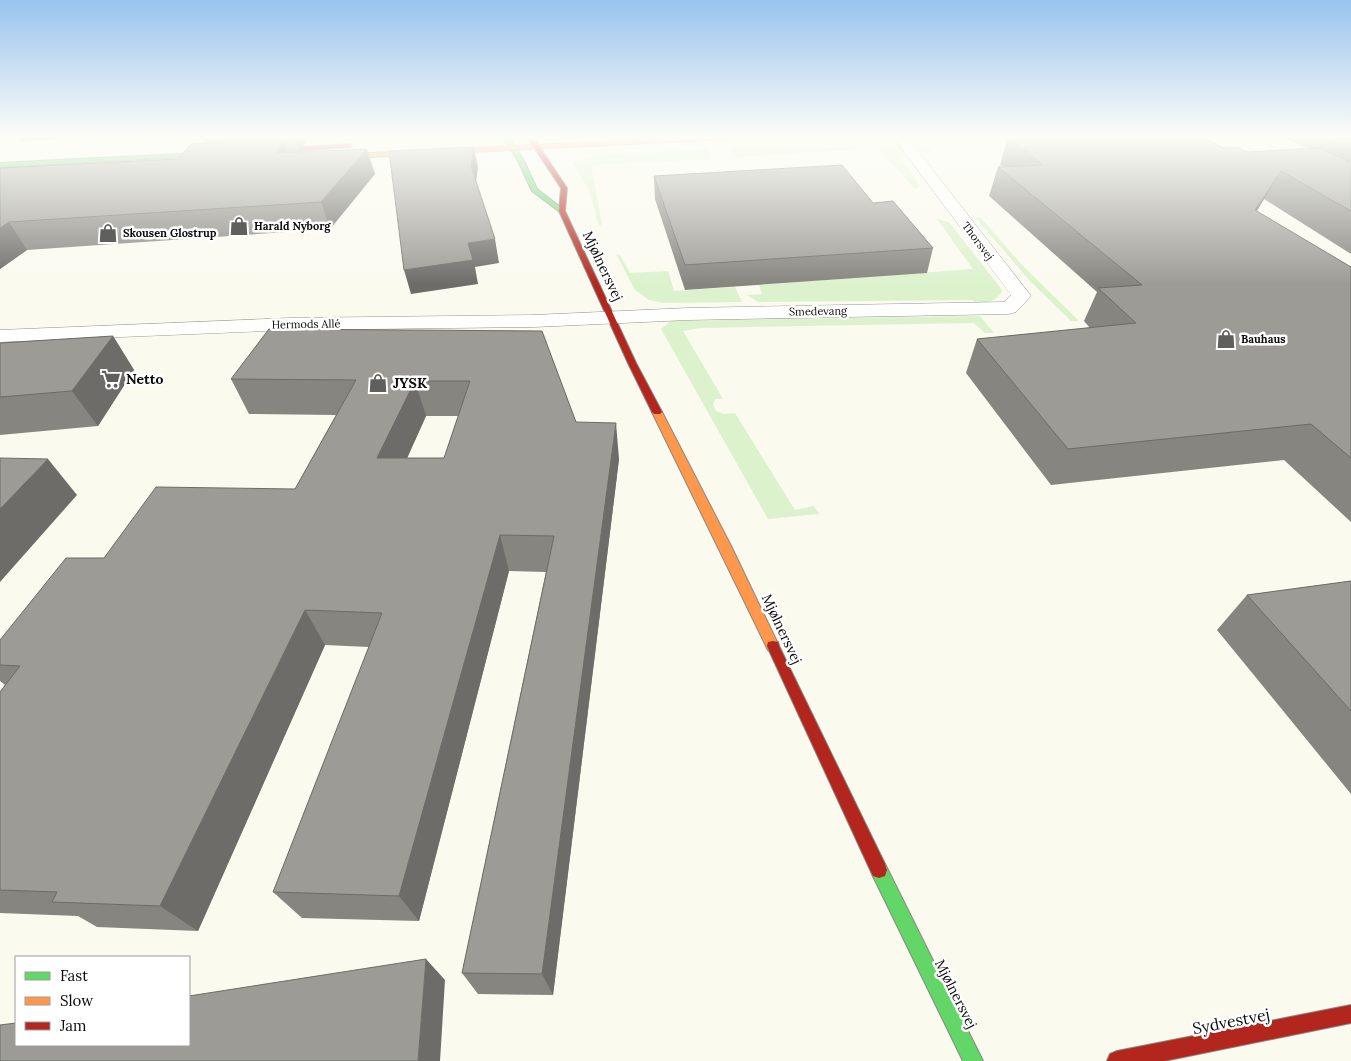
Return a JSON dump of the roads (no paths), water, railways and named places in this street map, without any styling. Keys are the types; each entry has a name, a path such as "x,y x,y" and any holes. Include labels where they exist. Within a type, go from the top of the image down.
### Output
{"main road":[{"name":"Mjølnersvej","path":"533,187 534,190 562,211 611,318 726,548 912,939 973,1061"},
{"name":"Mjølnersvej","path":"562,211 563,187"},
{"name":"Sydvestvej","path":"1118,1061 1351,1014"}],"street":[{"name":"Thorsvej","path":"937,187 1020,296"},
{"path":"1338,187 1351,193"},
{"name":"Smedevang","path":"611,318 688,314 1008,308 1020,296"},
{"name":"Hermods Allé","path":"0,336 290,324 534,321 611,318"}],"place":[{"name":"Harald Nyborg","path":"239,226"},
{"name":"Skousen Glostrup","path":"108,233"},
{"name":"Bauhaus","path":"1226,339"},
{"name":"Netto","path":"111,379"},
{"name":"JYSK","path":"378,383"}]}
